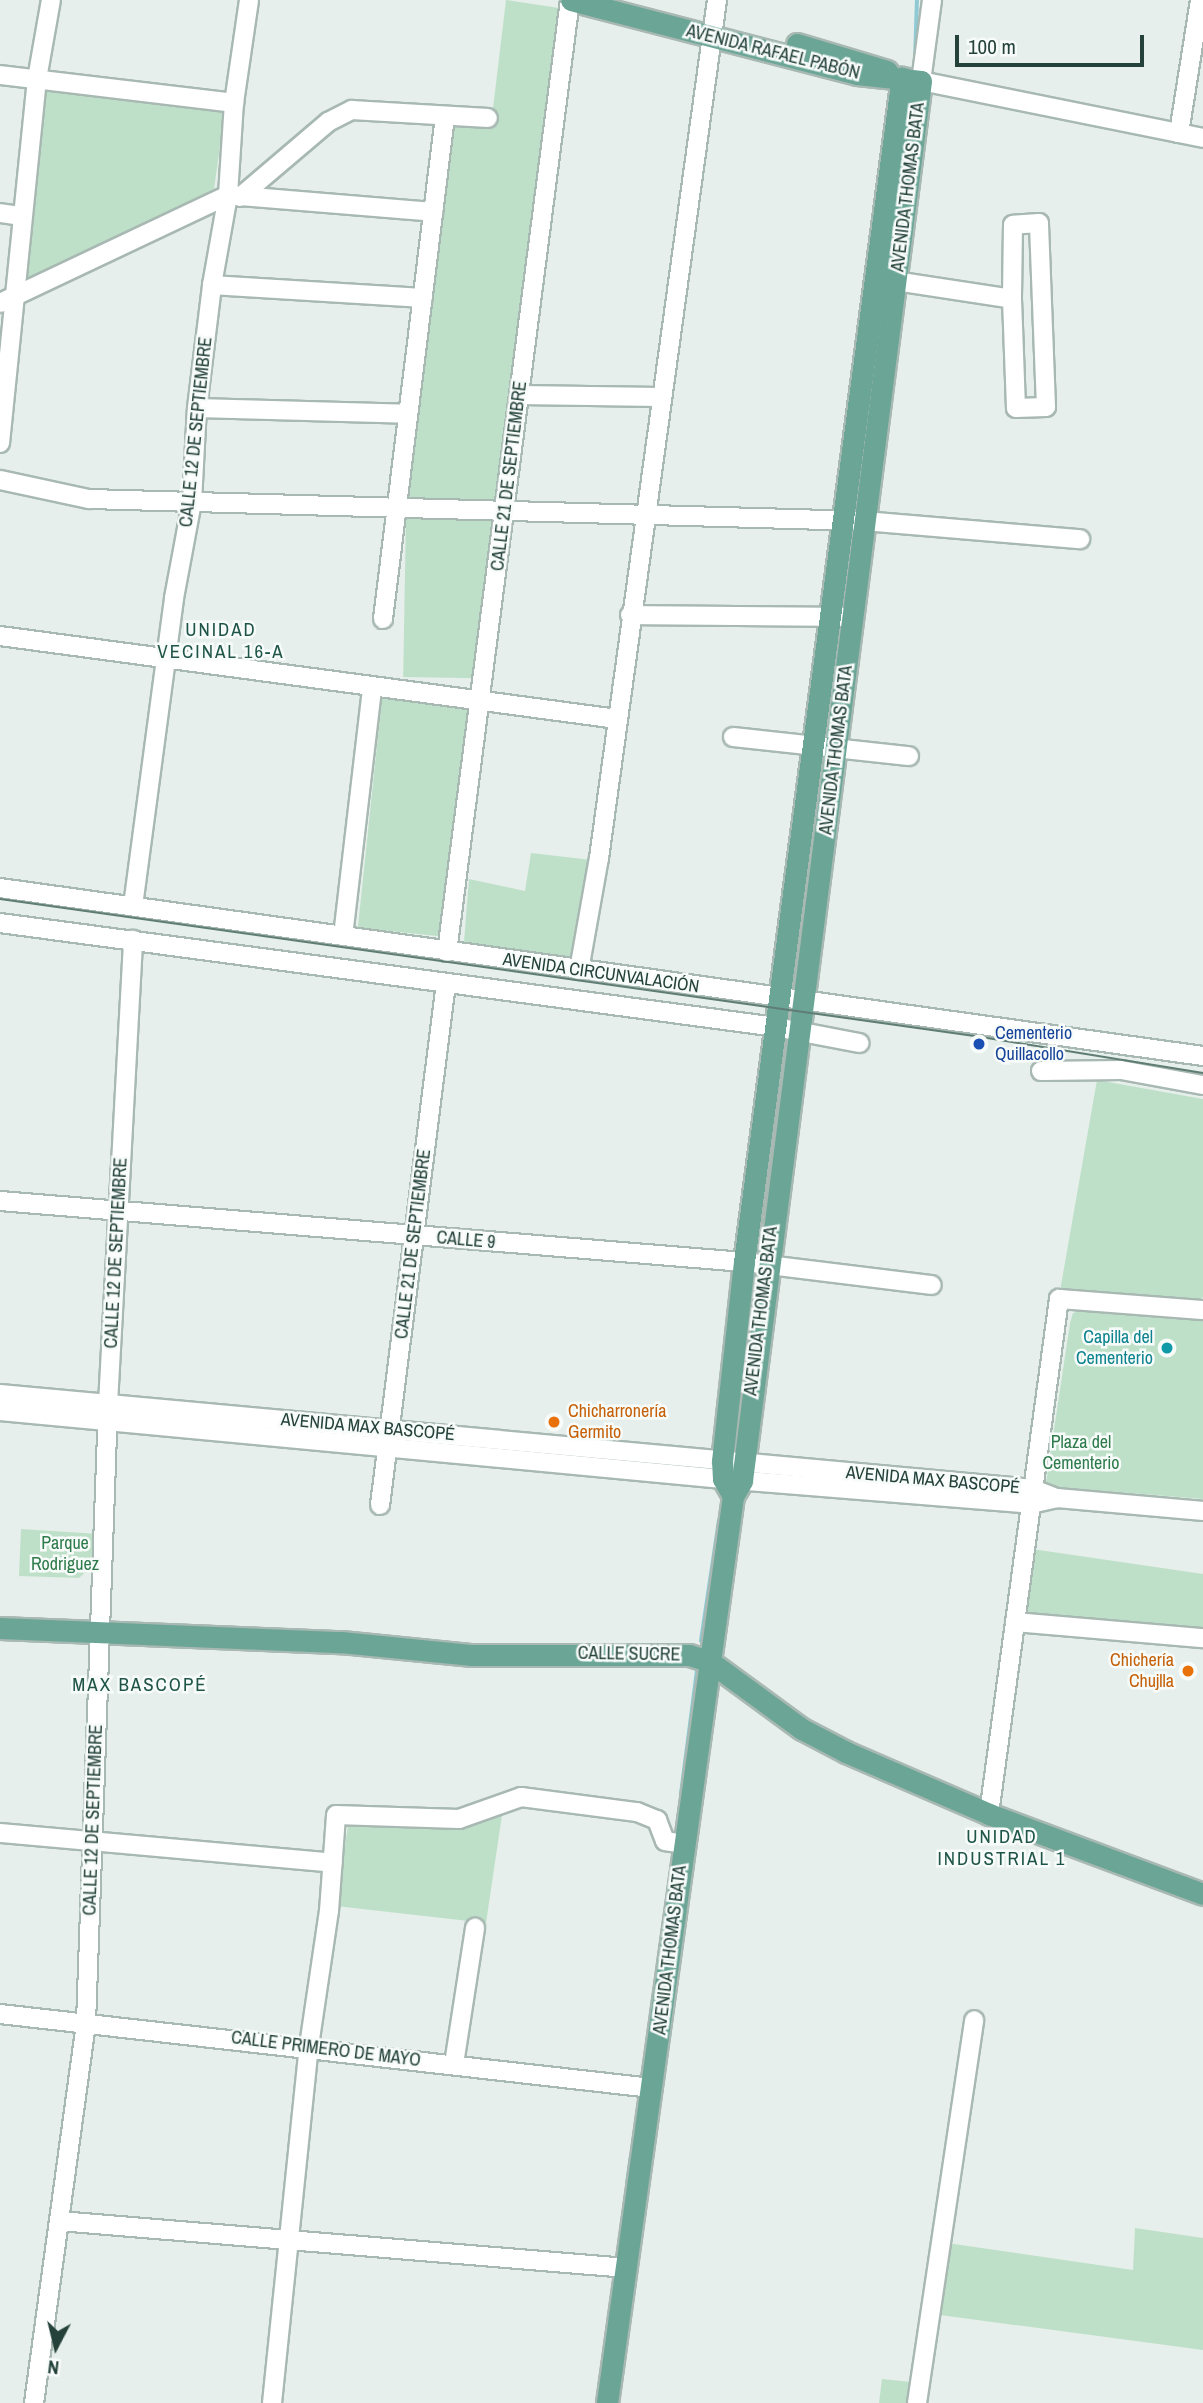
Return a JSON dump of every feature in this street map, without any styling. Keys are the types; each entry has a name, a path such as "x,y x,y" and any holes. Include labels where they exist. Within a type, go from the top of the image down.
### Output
{"main road":[{"name":"AVENIDA RAFAEL PABÓN","path":"570,0 713,30"},
{"name":"AVENIDA RAFAEL PABÓN","path":"626,0 857,75 911,79"},
{"name":"AVENIDA THOMAS BATA","path":"854,521 895,281 911,79"},
{"name":"AVENIDA THOMAS BATA","path":"607,2403 652,2088 732,1476 804,999 826,748 911,79"},
{"name":"AVENIDA THOMAS BATA","path":"732,1476 744,1262 780,996 826,748"},
{"name":"CALLE SUCRE","path":"0,1628 341,1642 472,1655 689,1655 709,1661 802,1729 989,1814 1203,1895"}],"street":[{"path":"0,443 18,297 22,216 37,79 51,0"},
{"name":"CALLE 12 DE SEPTIEMBRE","path":"133,906 191,502 197,408 212,285 234,196 234,103 249,0"},
{"name":"CALLE 21 DE SEPTIEMBRE","path":"447,952 570,0"},
{"path":"579,970 617,719 643,515 717,0"},
{"name":"AVENIDA THOMAS BATA","path":"911,79 932,0"},
{"path":"1179,133 1200,0"},
{"path":"0,75 234,103"},
{"path":"911,79 1203,138"},
{"path":"0,303 234,196 328,122 352,110 488,118"},
{"path":"383,619 445,116"},
{"path":"234,196 433,212"},
{"path":"0,213 22,216"},
{"path":"1039,223 1046,407 1016,408 1012,299 1013,225 1039,223"},
{"path":"895,281 1012,299"},
{"path":"212,285 423,298"},
{"path":"519,395 660,397"},
{"path":"197,408 407,414"},
{"path":"0,480 89,499 854,521 1080,539"},
{"path":"630,615 843,617"},
{"path":"0,636 167,656 372,688 617,719"},
{"path":"343,936 372,688"},
{"path":"733,737 909,755"},
{"name":"AVENIDA CIRCUNVALACIÓN","path":"0,888 1203,1056"},
{"name":"AVENIDA CIRCUNVALACIÓN","path":"0,923 776,1027 859,1043"},
{"name":"CALLE 12 DE SEPTIEMBRE","path":"34,2403 86,2023 108,1412 133,940"},
{"name":"CALLE 21 DE SEPTIEMBRE","path":"380,1505 446,983"},
{"path":"1041,1071 1121,1070 1203,1085"},
{"name":"CALLE 9","path":"0,1201 744,1262 932,1285"},
{"path":"989,1814 1059,1299 1203,1310"},
{"name":"AVENIDA MAX BASCOPÉ","path":"0,1394 108,1412 390,1437 732,1476 1057,1498 1203,1511"},
{"name":"AVENIDA MAX BASCOPÉ","path":"0,1411 108,1412"},
{"path":"1015,1622 1203,1638"},
{"path":"272,2403 309,2046 333,1863 336,1815 459,1819 521,1797 637,1812 657,1820 665,1841 684,1844"},
{"path":"0,1833 333,1863"},
{"path":"454,2064 475,1928"},
{"name":"CALLE PRIMERO DE MAYO","path":"0,2014 309,2046 652,2088"},
{"path":"917,2403 974,2020"},
{"path":"59,2221 289,2243 627,2268"}],"green space":[{"path":"506,0 559,8 498,505 406,497 451,121 491,125"},
{"path":"43,88 225,110 214,189 20,286"},
{"path":"406,516 494,518 491,679 403,677"},
{"path":"382,698 471,707 446,937 358,928"},
{"path":"531,853 592,860 575,961 464,942 469,879 525,891"},
{"path":"1097,1080 1203,1099 1203,1297 1196,1303 1060,1291"},
{"name":"Plaza del Cementerio","path":"1083,1310 1130,1310 1203,1319 1203,1499 1055,1487 1046,1483 1070,1323 1073,1313"},
{"name":"Parque Rodriguez","path":"21,1529 99,1534 94,1564 79,1578 19,1576"},
{"path":"1032,1549 1203,1574 1203,1632 1024,1616"},
{"path":"502,1815 486,1923 336,1906 348,1826 454,1829"},
{"path":"1135,2228 1203,2238 1203,2350 940,2315 947,2243 1133,2270"},
{"path":"882,2379 911,2382 908,2403 879,2403"}],"waterway":[{"path":"915,62 917,0"},
{"path":"775,1107 783,1052"},
{"path":"701,1641 719,1521"},
{"path":"681,1794 697,1670"},
{"path":"627,2184 631,2157"}],"tram line":[{"path":"0,899 981,1037 1203,1073"}],"place":[{"name":"Cementerio Quillacollo","path":"979,1044"},
{"name":"Capilla del Cementerio","path":"1167,1348"},
{"name":"Chicharronería Germito","path":"554,1422"},
{"name":"Chichería Chujlla","path":"1188,1671"}],"district":[{"name":"UNIDAD VECINAL 16-A","path":"221,641"},
{"name":"MAX BASCOPÉ","path":"140,1685"},
{"name":"UNIDAD INDUSTRIAL 1","path":"1002,1848"}]}
